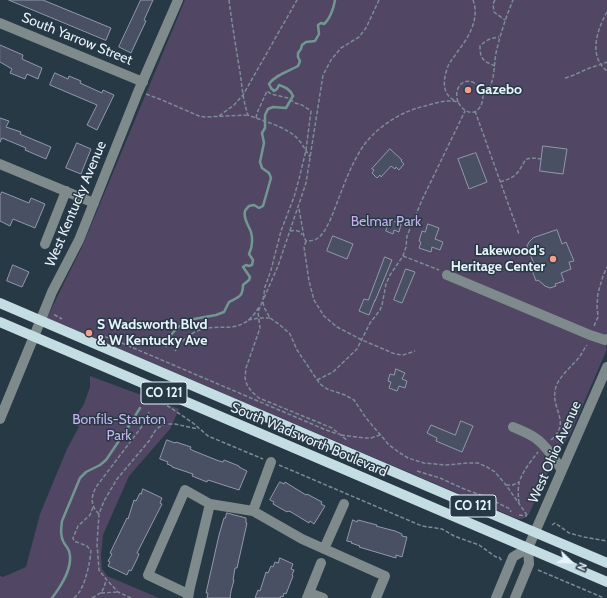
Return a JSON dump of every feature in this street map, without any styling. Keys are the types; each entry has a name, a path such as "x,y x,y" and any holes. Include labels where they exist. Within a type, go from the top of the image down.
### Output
{"main road":[{"name":"South Wadsworth Boulevard","path":"0,303 607,563"},
{"name":"South Wadsworth Boulevard","path":"0,322 607,582"}],"street":[{"name":"West Kentucky Avenue","path":"0,418 52,292 79,240 138,92 178,0"},
{"name":"South Yarrow Street","path":"0,23 143,82"},
{"path":"0,164 94,203"},
{"path":"45,244 66,191"},
{"path":"447,275 590,335 605,340 607,339"},
{"name":"West Ohio Avenue","path":"515,598 529,564 528,548 607,367"},
{"path":"513,427 532,436 545,446 562,470"},
{"path":"253,511 271,462"},
{"path":"210,504 188,596 148,575 185,490 210,504 253,511 302,539 385,576 376,598"},
{"path":"324,549 344,504"},
{"path":"496,598 513,556 528,548"},
{"path":"321,563 308,595 323,598"}],"path":[{"path":"229,0 243,96 248,115"},
{"path":"219,116 243,96 297,0"},
{"path":"352,444 332,428 259,398 247,385 245,378 246,368 260,328 258,312 278,266 306,183 323,76 331,60 341,48 359,37 366,28 379,0"},
{"path":"458,102 451,99 447,93 444,84 445,73 450,62 466,41 472,29 476,16 474,0"},
{"path":"495,0 493,4 494,12 505,20"},
{"path":"483,96 488,91 493,79 496,53 500,37 513,0"},
{"path":"607,12 596,40 596,57 607,71"},
{"path":"495,66 485,62 480,54 480,46 491,38 500,37"},
{"path":"565,78 607,62"},
{"path":"469,80 474,82 481,90 483,96 479,109 472,112 465,110 458,102 457,94 460,83 469,80"},
{"path":"256,118 267,91 271,94 288,98 311,111 306,150 294,197 281,231 265,287 263,300 264,307 270,318 290,334 297,350 320,384 326,389 345,395 354,400 380,435 400,454 416,462 446,465 468,463 487,466 495,472 506,485 527,516"},
{"path":"138,92 162,100 199,116 248,115 256,118 290,132 296,137 310,157"},
{"path":"306,241 311,242 318,238 325,229 333,214 356,159 364,145 375,134 398,116 419,107 450,100 458,102"},
{"path":"317,380 333,372 357,349 370,323 380,310 386,284 390,275 404,256 407,236 414,218 465,110"},
{"path":"475,111 519,234"},
{"path":"500,182 508,180 518,172 522,163 527,159 541,159"},
{"path":"298,207 304,237"},
{"path":"290,231 297,230 306,241 304,247 309,281 314,300 324,316 337,327 362,340 395,354 403,355 415,352"},
{"path":"404,256 447,275"},
{"path":"519,503 519,482 528,464 555,436 560,428 561,421 554,400 555,389 562,376 582,353 598,317 598,293 607,268"},
{"path":"248,320 257,311 263,300"},
{"path":"53,316 55,314 65,322"},
{"path":"176,351 181,342 192,333 207,328 233,327 248,320 270,318"},
{"path":"100,338 110,338 326,430 365,438 380,435"},
{"path":"159,400 208,436 422,526 442,529 459,538 479,545 496,557 499,557"},
{"path":"74,598 81,591 86,577 91,551 87,546 74,541 73,538 78,526 90,515 93,506 92,496 96,487 146,420 149,412"},
{"path":"131,598 118,592 99,570 97,544 99,514 104,501 117,479 159,427 166,424 175,424 200,430"},
{"path":"412,469 440,478 486,497 510,509"},
{"path":"506,485 513,485 519,482"},
{"path":"93,506 99,514"},
{"path":"552,525 555,523 569,533 607,541"},
{"path":"538,570 604,598"},
{"path":"101,593 106,579"},
{"path":"92,598 101,593 118,592"}],"green space":[{"name":"Belmar Park","path":"185,0 607,0 607,349 570,435 556,454 529,514 526,517 518,519 47,318 82,247"},
{"name":"Bonfils-Stanton Park","path":"90,376 179,409 170,429 129,476 103,535 101,555 102,569 107,576 159,598 0,598 0,576 3,577 26,567 40,514 67,449 79,427 72,423 84,404 90,387"}],"building":[{"path":"9,0 43,0 111,28 106,40"},
{"path":"141,0 153,0 144,20 146,21 131,53 119,47"},
{"path":"0,45 23,55 22,59 42,68 38,79 27,74 25,79 10,73 12,69 0,62"},
{"path":"55,73 68,79 69,76 81,81 80,83 102,93 103,90 114,95 97,130 87,125 97,105 50,85"},
{"path":"0,118 9,121 6,127 21,132 20,134 51,147 46,159 25,150 26,148 2,138 0,142"},
{"path":"77,143 91,149 81,174 66,168"},
{"path":"543,146 567,149 563,174 540,171"},
{"path":"390,149 402,160 401,161 404,164 399,170 396,167 395,169 391,166 381,177 380,175 377,178 372,173 374,170 372,169"},
{"path":"476,153 487,182 469,189 458,159"},
{"path":"2,192 29,203 31,198 45,204 35,228 13,219 10,226 0,221 0,196"},
{"path":"391,220 401,224 399,232 394,230 393,234 386,231"},
{"path":"428,224 439,228 435,239 443,242 440,250 432,247 431,252 419,248 421,242 419,241 422,231 425,232"},
{"path":"557,230 562,244 566,242 574,261 569,262 571,269 561,273 564,281 555,284 556,286 550,288 538,280 536,281 530,265 534,264 527,246 533,238"},
{"path":"333,236 353,244 347,259 327,251"},
{"path":"385,257 392,260 369,315 359,311 364,299 368,300"},
{"path":"13,265 29,272 22,287 7,281"},
{"path":"406,269 415,272 402,303 394,300"},
{"path":"396,369 405,373 402,379 407,381 405,388 399,386 397,391 389,388 391,382 388,381 390,374 394,375"},
{"path":"461,421 473,426 462,452 436,441 437,438 427,433 431,425 455,435"},
{"path":"167,440 191,447 190,449 194,451 219,461 223,462 224,460 247,471 239,490 208,480 207,482 192,476 193,474 167,464 168,462 160,459"},
{"path":"280,482 284,484 285,482 306,495 307,494 322,502 321,504 325,506 314,524 310,521 309,523 291,512 287,512 273,504 274,502 270,500"},
{"path":"143,489 162,498 160,503 162,504 137,553 139,554 137,559 131,571 129,570 127,575 108,566 110,562 108,561 112,554 110,553 127,518 128,519 134,500 136,501"},
{"path":"227,513 246,518 247,523 237,568 235,568 230,598 207,598 208,593 206,593 219,535"},
{"path":"353,520 377,525 376,526 395,531 402,534 402,536 407,537 402,557 396,555 396,558 359,547 360,546 347,541"},
{"path":"280,558 293,564 291,569 294,570 286,594 284,593 283,597 281,596 280,598 255,598 258,590 260,591 266,572 268,573 271,566 273,567 275,562 278,563"}],"waterway":[{"path":"166,346 171,335 178,327 194,319 224,312 229,302 241,294 243,285 249,280 250,277 243,267 246,265 252,265 253,260 249,254 252,238 251,232 245,220 245,211 249,206 254,205 259,208 263,206 271,178 269,173 262,168 260,162 264,143 262,133 265,128 265,115 268,109 273,107 286,108 293,96 289,90 279,85 274,91 269,84 278,76 298,66 300,61 298,53 302,45 306,42 315,41 319,34 318,25 321,23 324,24 328,19 333,9 335,0"},
{"path":"52,598 63,582 70,563 69,551 62,538 62,521 80,478 86,472 100,465 106,460 140,408"}],"place":[{"name":"Gazebo","path":"468,90"},
{"name":"Lakewood's Heritage Center","path":"553,259"},
{"name":"S Wadsworth Blvd & W Kentucky Ave","path":"89,333"}]}
